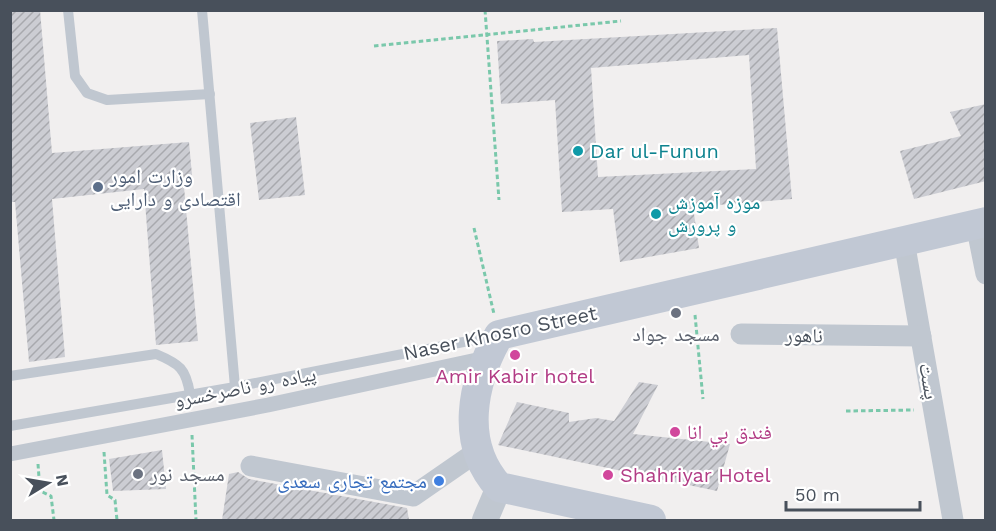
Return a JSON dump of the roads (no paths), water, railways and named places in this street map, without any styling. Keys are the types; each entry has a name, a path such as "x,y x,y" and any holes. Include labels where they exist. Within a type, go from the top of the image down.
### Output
{"main road":[{"name":"Naser Khosro Street","path":"493,343 693,290 981,223"},
{"path":"493,343 476,393 473,414 480,460 499,487 651,520"}],"street":[{"path":"981,223 986,274"},
{"name":"پست","path":"904,241 953,520"},
{"name":"ناهور","path":"741,334 921,336"},
{"name":"پیاده رو ناصرخسرو","path":"10,454 191,419 493,343"},
{"path":"251,466 413,496 478,451"},
{"path":"485,520 499,487"}],"lane":[{"path":"68,10 75,76 87,93 107,100 210,94"},
{"path":"202,10 236,387"},
{"name":"Naser Khosro Street","path":"10,426 493,343"},
{"path":"10,376 156,354 173,361 187,374 190,394"}],"place":[{"name":"Dar ul-Funun","path":"578,151"},
{"name":"وزارت امور اقتصادی و دارایی","path":"98,187"},
{"name":"موزه آموزش و پرورش","path":"656,214"},
{"name":"مسجد جواد","path":"676,313"},
{"name":"Amir Kabir hotel","path":"515,355"},
{"name":"فندق بي انا","path":"675,432"},
{"name":"مسجد نور","path":"138,474"},
{"name":"Shahriyar Hotel","path":"608,475"},
{"name":"مجتمع تجاری سعدی","path":"439,481"}]}
